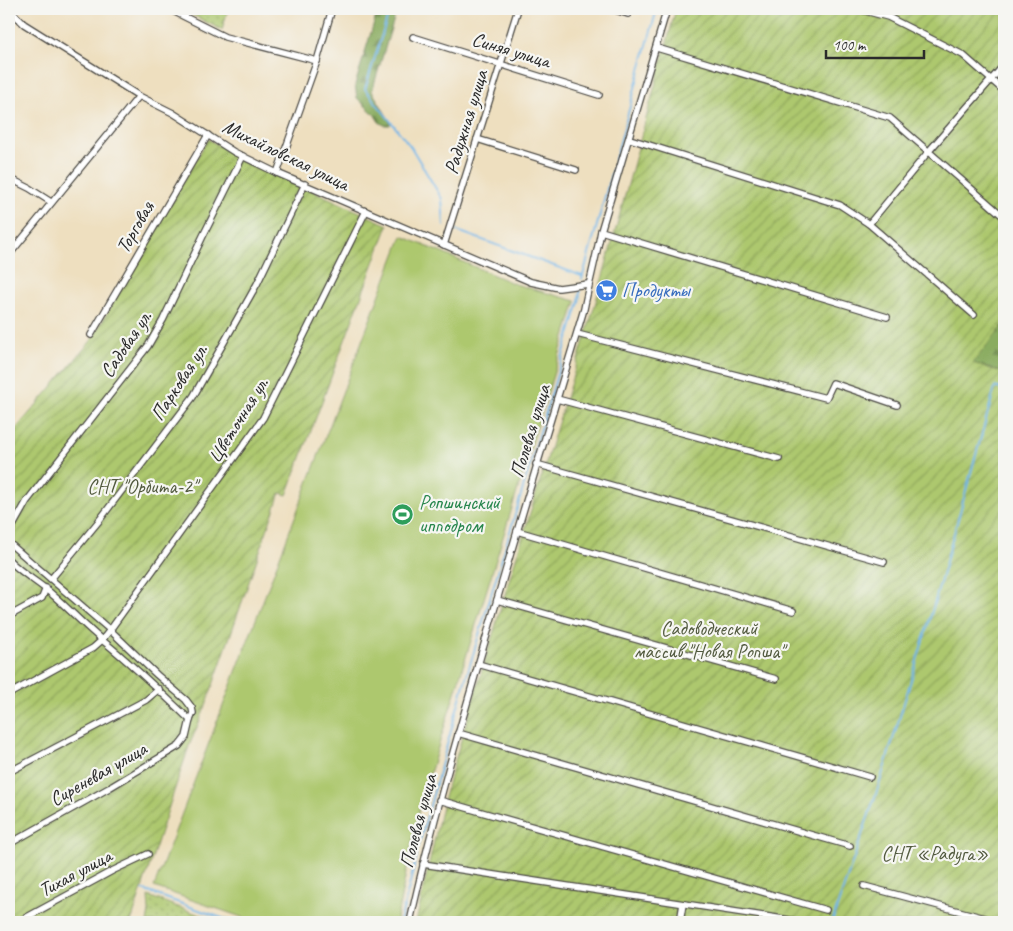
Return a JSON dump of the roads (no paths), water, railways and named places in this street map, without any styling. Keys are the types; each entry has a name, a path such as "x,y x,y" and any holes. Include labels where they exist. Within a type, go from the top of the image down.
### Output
{"street":[{"path":"169,9 225,37 317,61"},
{"path":"277,173 317,61 332,9"},
{"name":"Радужная улица","path":"444,245 518,9"},
{"path":"612,9 628,14"},
{"name":"Полевая улица","path":"410,922 423,864 458,733 536,464 577,334 588,284 594,268 601,231 630,139 667,9"},
{"path":"858,9 888,17 963,54 1004,91"},
{"name":"Михайловская улица","path":"12,12 24,24 139,96 173,113 243,156 277,173 531,282 560,288 588,284"},
{"name":"Синяя улица","path":"413,37 599,95"},
{"path":"657,48 890,118 1004,216"},
{"path":"869,224 929,151 1004,65"},
{"path":"9,255 139,96"},
{"name":"Торговая","path":"91,335 208,135"},
{"path":"477,139 576,170"},
{"path":"630,139 840,205 869,224 974,315"},
{"name":"Садовая ул.","path":"9,533 28,501 148,346 163,320 243,156"},
{"path":"9,178 51,202"},
{"name":"Парковая ул.","path":"51,579 98,522 193,397 258,284 305,184"},
{"name":"Цветочная ул.","path":"9,694 93,648 110,630 263,418 366,211"},
{"path":"601,231 887,317"},
{"path":"577,334 826,398 833,382 897,405"},
{"path":"557,399 779,459"},
{"path":"536,464 884,562"},
{"path":"517,531 793,611"},
{"path":"9,543 110,630 186,700 192,708 193,714 190,720 159,689 46,588 15,567 9,560"},
{"path":"9,616 42,598 46,588"},
{"path":"497,600 776,679"},
{"path":"478,664 870,777"},
{"path":"9,772 146,700 159,689"},
{"name":"Сиреневая улица","path":"9,844 179,746 186,737 190,720"},
{"path":"458,733 850,846"},
{"path":"440,800 826,910"},
{"name":"Тихая улица","path":"18,922 112,871 148,854"},
{"path":"423,864 796,921"},
{"path":"864,886 1000,922"},
{"path":"680,922 683,904"}],"waterway":[{"path":"390,9 365,89 411,147 442,199 444,226"},
{"path":"582,279 657,9"},
{"path":"455,230 582,276"},
{"path":"418,848 463,688 579,302 580,291"},
{"path":"832,922 879,785 933,608 995,387 1004,390"},
{"path":"400,922 417,855"},
{"path":"143,890 233,922"}],"place":[{"name":"Продукты","path":"606,290"},
{"name":"Ропшинский ипподром","path":"403,514"}],"park label":[{"name":"СНТ \"Орбита-2\"","path":"142,486"},
{"name":"Садоводческий массив \"Новая Ропша\"","path":"709,640"},
{"name":"СНТ «Радуга»","path":"935,853"}]}
